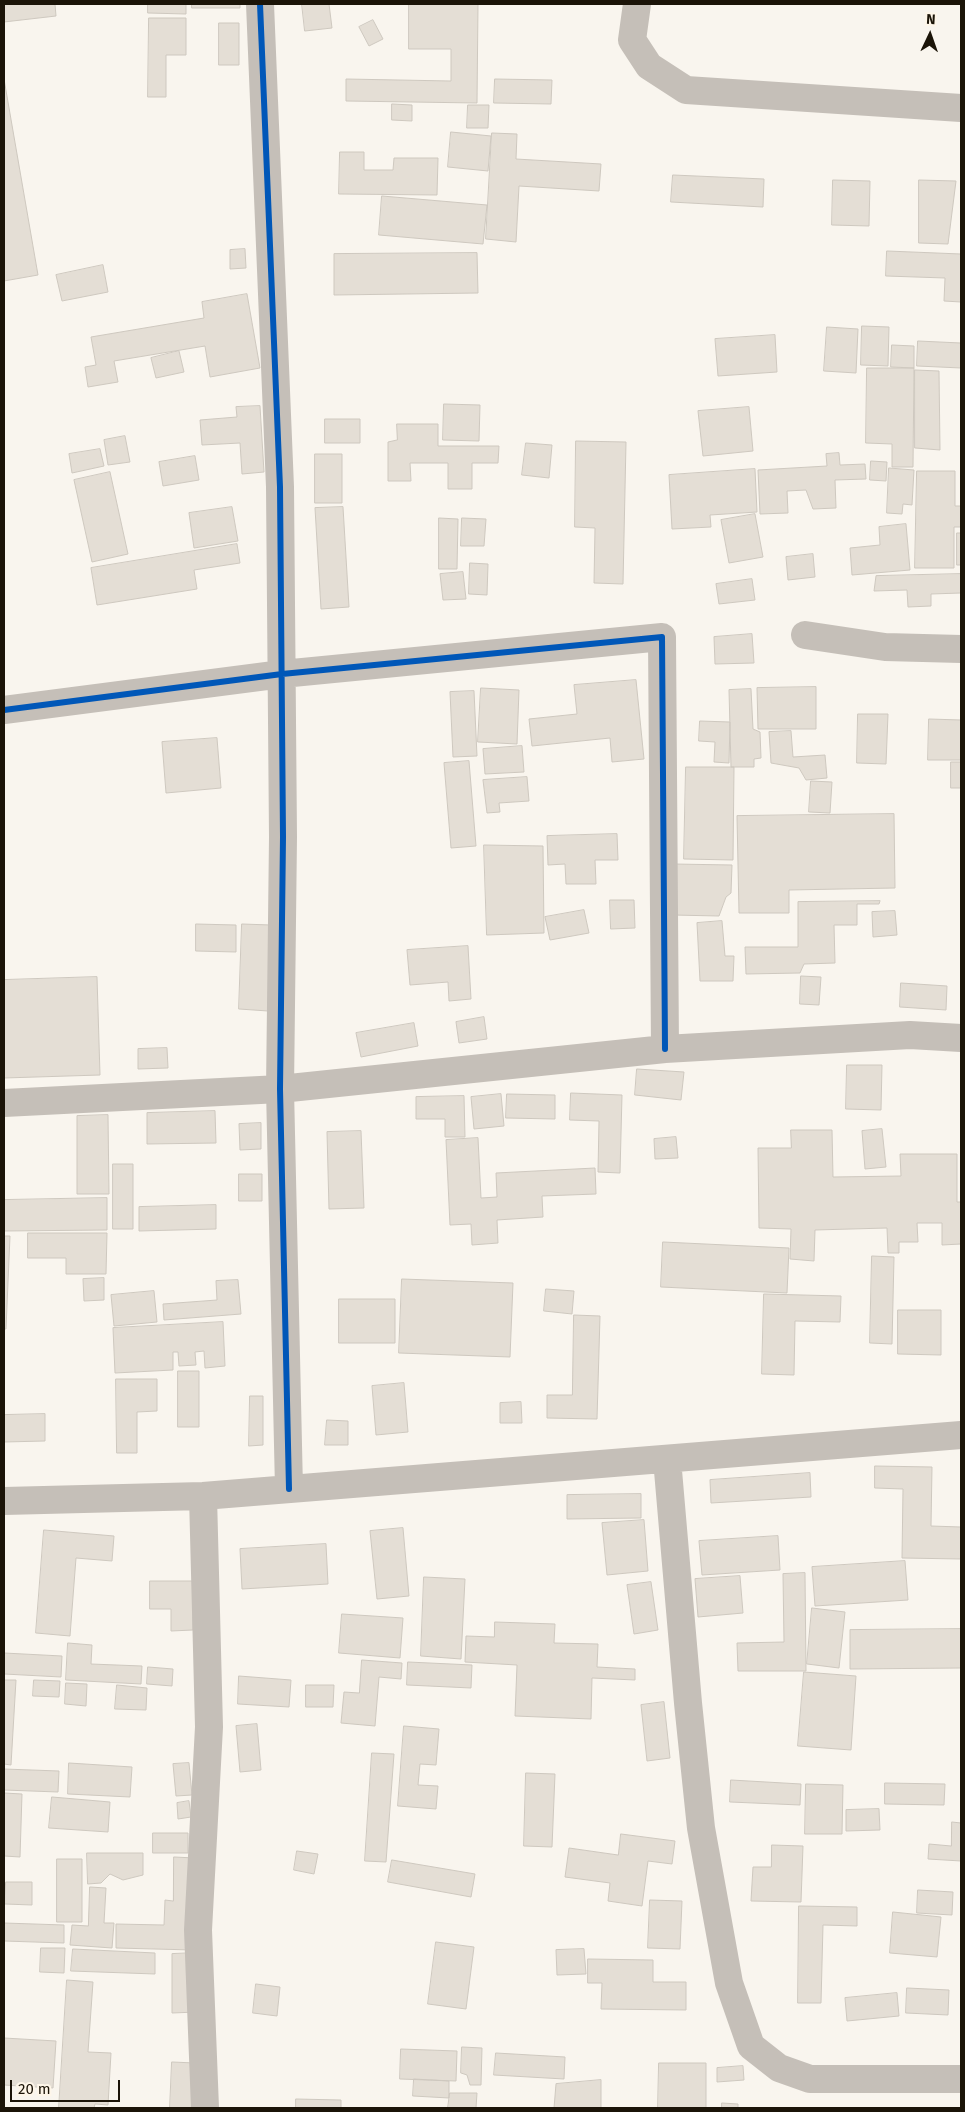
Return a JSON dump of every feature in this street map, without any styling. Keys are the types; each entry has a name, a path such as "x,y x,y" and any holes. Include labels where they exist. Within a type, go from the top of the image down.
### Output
{"street":[{"path":"260,4 280,487 283,837 280,1089 289,1489"},
{"path":"637,4 632,40 649,66 686,90 961,108"},
{"path":"804,635 885,647 961,649"},
{"path":"4,710 282,674 662,637 666,1049"},
{"path":"4,1103 280,1089 666,1049 910,1034 961,1038"},
{"path":"4,1501 204,1496 961,1436"},
{"path":"668,1459 688,1703 701,1828 729,1983 751,2046 779,2068 810,2078 961,2079"},
{"path":"204,1496 209,1727 198,1930 205,2108"}],"building":[{"path":"4,4 55,4 56,16 4,22"},
{"path":"148,4 186,4 186,14 148,13"},
{"path":"192,4 240,4 240,8 192,8"},
{"path":"302,4 329,4 332,28 305,31"},
{"path":"409,4 478,4 477,103 346,101 346,79 451,81 451,49 409,49"},
{"path":"149,18 186,18 186,55 166,55 166,97 148,97"},
{"path":"373,20 383,39 369,46 359,27"},
{"path":"219,23 239,23 239,65 219,65"},
{"path":"4,79 38,275 4,281"},
{"path":"495,79 552,80 551,104 494,103"},
{"path":"392,104 412,105 412,121 392,120"},
{"path":"468,105 489,105 488,128 467,128"},
{"path":"451,132 491,136 488,171 448,167"},
{"path":"492,133 517,134 516,159 601,164 599,191 519,186 516,242 486,239"},
{"path":"340,152 364,152 364,170 393,170 394,158 438,158 437,195 339,194"},
{"path":"673,175 764,179 763,207 671,202"},
{"path":"833,180 870,181 869,226 832,225"},
{"path":"919,180 956,181 948,244 919,243"},
{"path":"382,196 487,205 483,244 379,235"},
{"path":"245,249 246,268 230,269 230,250"},
{"path":"887,251 961,254 961,302 944,301 945,278 886,276"},
{"path":"477,253 478,293 334,295 334,254"},
{"path":"103,265 108,292 62,301 56,275"},
{"path":"247,294 260,368 210,377 205,346 114,361 118,382 88,387 85,367 96,365 91,337 204,318 202,302"},
{"path":"862,326 889,327 888,366 861,365"},
{"path":"827,327 858,329 856,373 824,371"},
{"path":"775,335 777,372 718,376 715,339"},
{"path":"918,341 961,343 961,368 917,366"},
{"path":"892,345 914,346 914,368 891,367"},
{"path":"179,351 184,372 156,378 151,358"},
{"path":"867,368 914,368 913,467 892,467 892,444 866,443"},
{"path":"915,370 939,371 940,450 915,448"},
{"path":"444,404 480,405 479,441 443,440"},
{"path":"260,406 264,472 242,474 240,443 202,445 200,420 237,417 236,407"},
{"path":"749,407 753,451 703,456 698,411"},
{"path":"325,419 360,419 360,443 325,443"},
{"path":"397,424 438,424 438,446 499,446 498,463 472,463 472,489 448,489 448,463 410,463 411,481 388,481 388,442 397,440"},
{"path":"125,436 130,462 108,465 104,440"},
{"path":"576,441 626,442 623,584 594,583 595,528 575,527"},
{"path":"526,443 552,445 549,478 522,475"},
{"path":"100,449 104,466 72,473 69,454"},
{"path":"839,453 840,465 865,464 866,479 835,480 836,508 813,509 806,490 787,491 788,513 760,514 758,470 827,466 826,454"},
{"path":"315,454 342,454 342,503 315,503"},
{"path":"195,456 199,480 163,486 159,462"},
{"path":"871,461 887,462 886,481 870,480"},
{"path":"889,468 914,470 912,505 903,504 902,514 887,513"},
{"path":"755,469 757,512 710,515 711,527 672,529 669,475"},
{"path":"917,471 955,471 955,506 961,506 961,527 954,527 954,568 915,568"},
{"path":"110,472 128,554 92,562 74,480"},
{"path":"232,507 238,541 194,548 189,513"},
{"path":"343,507 349,607 321,609 315,508"},
{"path":"755,514 763,557 729,563 721,520"},
{"path":"439,518 458,519 457,569 439,569"},
{"path":"462,518 486,519 484,546 461,546"},
{"path":"906,524 910,570 852,575 850,548 880,545 879,527"},
{"path":"957,533 961,533 961,565 957,565"},
{"path":"237,544 240,563 194,570 197,589 97,605 91,568"},
{"path":"813,554 815,577 788,580 786,557"},
{"path":"470,563 488,564 487,595 469,594"},
{"path":"463,572 466,599 443,600 440,574"},
{"path":"961,574 961,593 931,594 931,606 908,607 907,590 874,591 876,576"},
{"path":"752,579 755,600 719,604 716,584"},
{"path":"752,634 754,663 715,664 714,637"},
{"path":"636,680 644,759 612,762 610,738 532,746 529,719 577,714 574,685"},
{"path":"816,687 816,729 758,729 757,688"},
{"path":"481,688 519,690 517,744 478,742"},
{"path":"751,689 753,729 760,732 761,758 754,759 754,767 731,767 729,690"},
{"path":"474,691 477,756 453,757 450,692"},
{"path":"858,714 888,714 886,764 857,763"},
{"path":"929,719 961,720 961,760 928,760"},
{"path":"700,721 730,722 729,763 714,762 715,742 699,741"},
{"path":"791,731 793,757 825,755 827,778 806,780 799,768 771,763 769,732"},
{"path":"217,738 221,788 166,793 162,742"},
{"path":"522,746 524,772 485,774 483,749"},
{"path":"469,761 476,846 451,848 444,763"},
{"path":"951,762 961,762 961,788 951,788"},
{"path":"686,767 734,767 733,860 684,859"},
{"path":"527,777 529,801 499,803 500,812 487,813 483,780"},
{"path":"811,781 832,782 830,813 809,812"},
{"path":"894,814 895,888 789,890 789,913 739,913 737,816"},
{"path":"617,834 618,860 595,860 596,884 566,884 565,864 548,865 547,836"},
{"path":"484,845 543,846 544,933 487,935"},
{"path":"673,864 732,865 731,893 726,897 719,916 672,915"},
{"path":"610,900 634,900 635,928 611,929"},
{"path":"880,901 879,904 857,904 857,925 834,925 835,963 804,964 800,973 746,974 745,947 798,947 798,902"},
{"path":"584,910 589,933 550,940 545,917"},
{"path":"895,911 897,935 873,937 872,912"},
{"path":"722,921 725,956 734,956 733,981 700,981 697,923"},
{"path":"196,924 236,925 236,952 196,951"},
{"path":"242,924 271,925 268,1011 239,1009"},
{"path":"468,946 471,999 449,1001 448,982 410,985 407,950"},
{"path":"801,976 821,977 819,1005 800,1004"},
{"path":"97,977 100,1075 4,1078 4,980"},
{"path":"901,983 947,986 946,1010 900,1007"},
{"path":"484,1017 487,1039 459,1043 456,1022"},
{"path":"414,1023 418,1046 361,1057 356,1033"},
{"path":"167,1048 168,1068 138,1069 138,1049"},
{"path":"847,1065 882,1065 881,1110 846,1109"},
{"path":"637,1069 684,1072 681,1100 635,1095"},
{"path":"571,1093 622,1095 620,1173 598,1172 599,1121 570,1120"},
{"path":"501,1094 504,1126 474,1129 471,1097"},
{"path":"507,1094 555,1095 555,1119 506,1118"},
{"path":"464,1096 465,1137 445,1137 445,1119 416,1119 416,1097"},
{"path":"215,1111 216,1143 147,1144 147,1113"},
{"path":"108,1115 109,1194 77,1194 77,1116"},
{"path":"261,1123 261,1149 240,1150 239,1124"},
{"path":"882,1129 886,1167 865,1169 862,1131"},
{"path":"791,1130 832,1130 833,1177 901,1176 900,1154 957,1154 957,1202 961,1202 961,1244 942,1245 942,1223 917,1223 918,1242 899,1242 899,1253 888,1253 887,1228 815,1230 814,1261 790,1259 791,1229 759,1228 758,1148 791,1148"},
{"path":"361,1131 364,1208 329,1209 327,1132"},
{"path":"676,1137 678,1158 655,1159 654,1139"},
{"path":"478,1138 481,1198 497,1197 496,1173 595,1168 596,1194 542,1196 543,1217 497,1220 498,1243 472,1245 471,1224 450,1225 446,1140"},
{"path":"113,1164 133,1164 133,1229 113,1229"},
{"path":"239,1174 262,1174 262,1201 239,1201"},
{"path":"107,1198 107,1230 4,1231 4,1200"},
{"path":"216,1205 216,1229 139,1231 139,1207"},
{"path":"28,1233 107,1233 106,1274 66,1274 66,1258 28,1258"},
{"path":"4,1236 10,1236 6,1329 4,1329"},
{"path":"663,1242 789,1248 787,1293 661,1287"},
{"path":"872,1256 894,1257 892,1344 870,1343"},
{"path":"104,1278 104,1300 84,1301 83,1279"},
{"path":"402,1279 513,1283 510,1357 399,1353"},
{"path":"238,1280 241,1314 164,1320 163,1304 217,1300 216,1281"},
{"path":"546,1289 574,1291 572,1314 544,1311"},
{"path":"154,1291 157,1322 114,1326 111,1295"},
{"path":"764,1294 841,1296 840,1322 795,1321 794,1375 762,1374"},
{"path":"339,1299 395,1299 395,1343 339,1343"},
{"path":"898,1310 941,1310 941,1355 898,1354"},
{"path":"574,1315 600,1316 597,1419 547,1418 547,1395 572,1395"},
{"path":"223,1322 225,1366 205,1368 204,1351 195,1352 196,1365 179,1366 178,1352 173,1352 173,1370 115,1373 113,1328"},
{"path":"178,1371 199,1371 199,1427 178,1427"},
{"path":"116,1379 157,1379 157,1411 137,1412 137,1453 117,1453"},
{"path":"404,1383 408,1432 376,1435 372,1386"},
{"path":"250,1396 263,1396 263,1445 249,1446"},
{"path":"521,1402 522,1423 500,1423 500,1403"},
{"path":"45,1414 45,1441 4,1442 4,1415"},
{"path":"327,1420 348,1421 348,1445 325,1445"},
{"path":"875,1466 932,1467 931,1526 961,1527 961,1559 902,1558 903,1489 875,1488"},
{"path":"810,1473 811,1497 711,1503 710,1480"},
{"path":"641,1494 641,1518 567,1519 567,1495"},
{"path":"644,1520 648,1571 607,1575 602,1523"},
{"path":"403,1528 409,1596 377,1599 370,1531"},
{"path":"44,1530 114,1536 112,1561 76,1558 70,1636 36,1633"},
{"path":"778,1536 780,1570 702,1575 699,1541"},
{"path":"326,1544 328,1584 242,1589 240,1549"},
{"path":"905,1561 908,1600 815,1606 812,1567"},
{"path":"805,1573 806,1671 738,1671 737,1643 784,1642 783,1574"},
{"path":"740,1576 743,1613 698,1617 695,1579"},
{"path":"424,1577 465,1579 461,1659 421,1656"},
{"path":"150,1581 193,1581 193,1630 171,1631 171,1609 150,1609"},
{"path":"651,1582 658,1630 634,1634 627,1585"},
{"path":"812,1608 845,1612 839,1668 807,1664"},
{"path":"342,1614 403,1618 400,1658 339,1653"},
{"path":"495,1622 555,1624 554,1643 598,1644 597,1667 635,1669 635,1680 592,1678 591,1719 515,1716 517,1665 465,1662 466,1636 494,1637"},
{"path":"961,1629 961,1668 850,1669 850,1630"},
{"path":"68,1643 92,1645 91,1664 142,1666 141,1684 66,1680"},
{"path":"4,1653 62,1656 61,1677 4,1674"},
{"path":"362,1660 402,1663 401,1679 379,1677 375,1726 341,1723 344,1692 359,1693"},
{"path":"408,1662 472,1665 471,1688 407,1685"},
{"path":"148,1667 173,1669 172,1686 147,1684"},
{"path":"804,1672 856,1676 851,1750 798,1746"},
{"path":"239,1676 291,1680 289,1707 238,1704"},
{"path":"4,1680 16,1680 11,1765 4,1764"},
{"path":"34,1680 60,1681 59,1697 33,1696"},
{"path":"66,1683 87,1684 86,1706 65,1704"},
{"path":"117,1685 147,1688 146,1710 115,1709"},
{"path":"306,1685 334,1685 333,1707 306,1707"},
{"path":"664,1702 670,1758 647,1761 641,1705"},
{"path":"257,1724 261,1770 240,1772 236,1726"},
{"path":"404,1726 439,1729 436,1765 420,1764 418,1785 438,1786 436,1809 398,1806"},
{"path":"372,1753 394,1754 386,1862 365,1861"},
{"path":"69,1763 132,1767 130,1797 68,1794"},
{"path":"189,1763 192,1795 176,1796 173,1764"},
{"path":"4,1769 59,1771 58,1792 4,1790"},
{"path":"526,1773 555,1774 552,1847 524,1846"},
{"path":"731,1780 801,1784 800,1805 730,1802"},
{"path":"885,1783 945,1784 944,1805 885,1804"},
{"path":"806,1784 843,1785 842,1834 805,1834"},
{"path":"4,1793 22,1794 20,1857 4,1856"},
{"path":"52,1797 110,1802 108,1832 49,1828"},
{"path":"189,1801 191,1817 178,1819 177,1803"},
{"path":"879,1809 880,1830 846,1831 846,1810"},
{"path":"952,1822 961,1823 961,1861 928,1859 929,1844 951,1846"},
{"path":"153,1833 188,1833 188,1853 153,1853"},
{"path":"621,1834 675,1841 672,1864 648,1861 642,1906 608,1901 610,1883 565,1877 569,1848 618,1855"},
{"path":"772,1845 803,1846 801,1902 751,1901 753,1867 771,1867"},
{"path":"297,1851 318,1854 314,1874 294,1870"},
{"path":"87,1853 143,1853 143,1875 123,1880 110,1874 101,1883 88,1884"},
{"path":"174,1857 195,1858 193,1950 116,1948 116,1924 164,1925 165,1900 173,1901"},
{"path":"57,1859 82,1859 82,1922 57,1922"},
{"path":"392,1860 475,1874 471,1897 388,1882"},
{"path":"6,1882 32,1882 32,1905 5,1904"},
{"path":"90,1887 106,1888 104,1923 114,1923 112,1948 70,1945 72,1925 88,1926"},
{"path":"918,1890 953,1892 952,1915 917,1913"},
{"path":"650,1900 682,1901 680,1949 648,1948"},
{"path":"799,1906 857,1907 857,1926 823,1925 821,2003 798,2003"},
{"path":"893,1912 941,1917 937,1957 890,1953"},
{"path":"4,1923 64,1925 64,1943 4,1941"},
{"path":"436,1942 474,1947 466,2009 428,2004"},
{"path":"41,1948 65,1948 64,1973 40,1972"},
{"path":"73,1949 155,1953 155,1974 71,1971"},
{"path":"584,1949 586,1974 557,1975 556,1950"},
{"path":"196,1953 197,2012 172,2013 172,1954"},
{"path":"588,1959 653,1960 653,1982 686,1982 686,2010 601,2009 602,1983 588,1983"},
{"path":"67,1980 93,1982 88,2052 111,2053 108,2105 95,2104 94,2108 59,2108"},
{"path":"256,1984 280,1987 277,2016 253,2013"},
{"path":"907,1988 949,1990 948,2015 906,2013"},
{"path":"897,1993 899,2016 847,2021 845,1998"},
{"path":"4,2038 56,2041 53,2088 4,2085"},
{"path":"462,2047 482,2048 481,2085 470,2085 467,2075 461,2073"},
{"path":"401,2049 457,2051 456,2081 400,2079"},
{"path":"496,2053 565,2057 564,2079 494,2075"},
{"path":"172,2062 195,2063 194,2108 170,2108"},
{"path":"659,2063 706,2063 706,2108 658,2108"},
{"path":"743,2066 744,2080 717,2082 717,2068"},
{"path":"414,2079 449,2081 449,2098 413,2096"},
{"path":"601,2080 601,2108 554,2108 556,2084"},
{"path":"450,2093 477,2093 476,2108 448,2108"},
{"path":"296,2099 341,2100 341,2108 296,2108"},
{"path":"722,2103 738,2104 738,2108 722,2108"}],"cycle path":[{"path":"260,4 280,487 283,837 280,1089 289,1489"},
{"path":"4,710 282,674 662,637 665,1049"}]}
